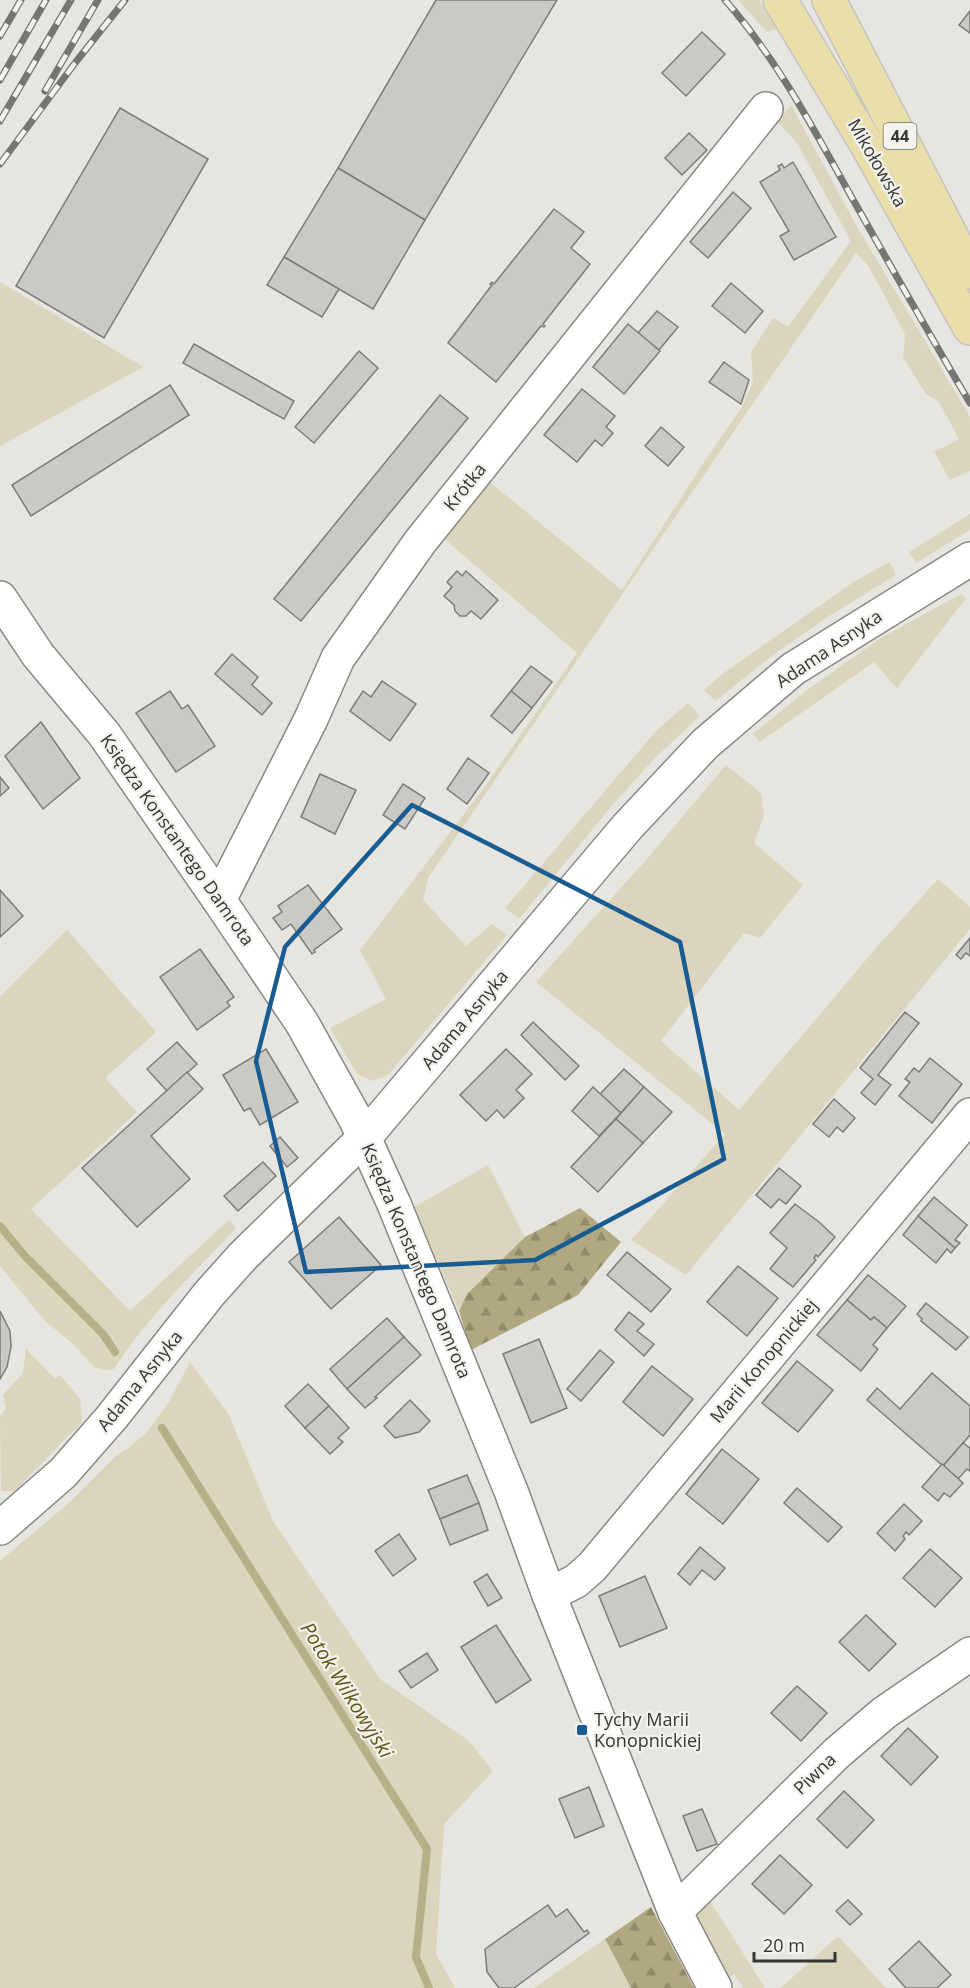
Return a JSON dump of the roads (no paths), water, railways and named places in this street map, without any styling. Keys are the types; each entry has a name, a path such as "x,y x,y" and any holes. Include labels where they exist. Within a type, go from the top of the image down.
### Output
{"main road":[{"name":"Mikołowska","path":"780,0 867,145 970,328"},
{"name":"Mikołowska","path":"829,0 970,272"}],"street":[{"name":"Krótka","path":"219,900 311,719 338,658 420,542 766,109"},
{"name":"Adama Asnyka","path":"0,1528 63,1473 112,1417 209,1294 243,1256 365,1137 628,826 705,744 793,669 970,559"},
{"name":"Księdza Konstantego Damrota","path":"0,598 38,655 104,734 219,900 302,1023 365,1137 511,1491 549,1595 675,1912 715,1988"},
{"name":"Marii Konopnickiej","path":"549,1595 576,1581 591,1567 970,1115"},
{"name":"Piwna","path":"675,1912 845,1746 884,1713 970,1654"}],"waterway":[{"name":"Potok Wilkowyjski","path":"0,1226 25,1256 103,1334 115,1352"},
{"name":"Potok Wilkowyjski","path":"162,1428 427,1849 416,1957 429,1988"}],"railway":[{"path":"0,36 21,0"},
{"path":"0,80 46,0"},
{"path":"0,121 71,0"},
{"path":"45,91 98,0"},
{"path":"0,164 125,0"},
{"path":"725,0 778,70 970,403"}],"place":[{"name":"Tychy Marii Konopnickiej","path":"582,1730"}]}
